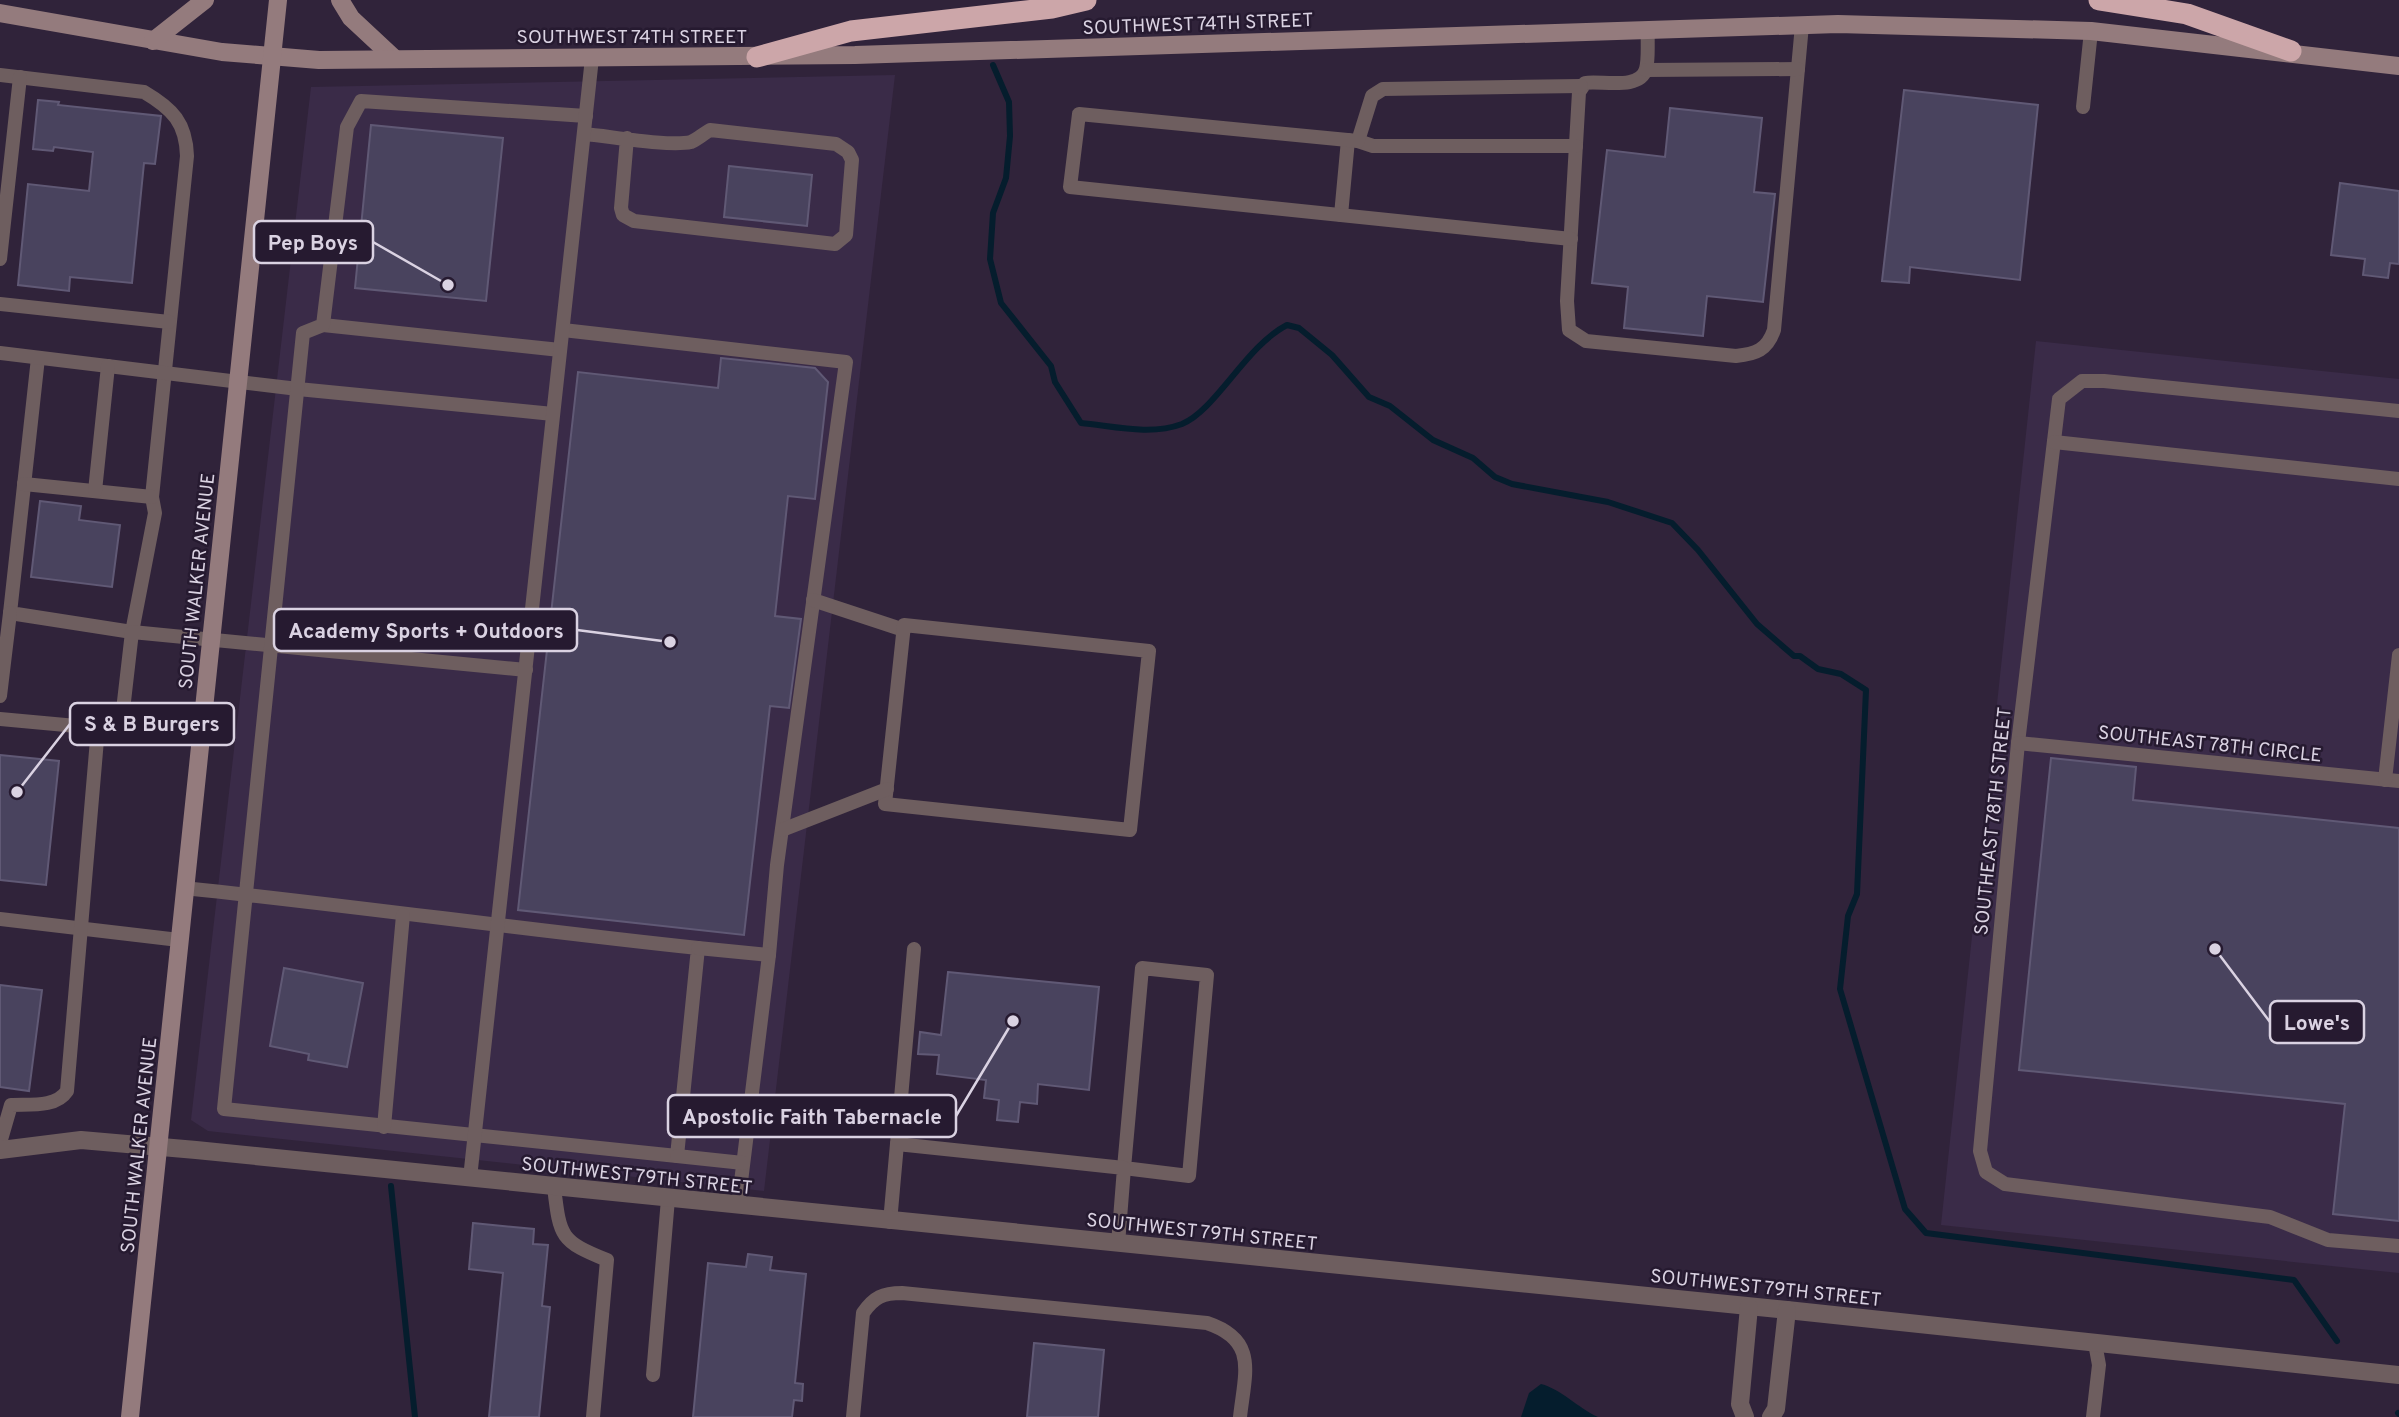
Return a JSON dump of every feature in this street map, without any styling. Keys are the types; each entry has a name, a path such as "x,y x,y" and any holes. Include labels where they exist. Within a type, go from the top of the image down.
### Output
{"highway":[{"path":"757,57 851,31 1052,8 1086,0"},
{"path":"2099,0 2187,14 2291,51"}],"main road":[{"path":"153,41 205,0"},
{"name":"SOUTH WALKER AVENUE","path":"130,1417 278,0"},
{"path":"340,0 351,18 395,59"},
{"name":"SOUTHWEST 74TH STREET","path":"0,13 153,41 273,58 757,57 1802,25 2091,31 2291,51 2399,66"}],"street":[{"name":"SOUTHWEST 79TH STREET","path":"0,1150 81,1140 160,1147 1787,1310 2399,1375"},
{"path":"1745,1417 1740,1404 1749,1307"},
{"path":"1771,1417 1776,1409 1787,1310"}],"lane":[{"path":"1581,86 1567,320 1569,330 1586,341 1736,356 1760,351 1769,343 1774,330 1802,25"},
{"path":"1341,215 1353,141 1372,96 1383,89 1581,86 1590,82 1631,81 1641,77 1646,70 1648,30"},
{"path":"2083,107 2091,31"},
{"path":"470,1178 592,58"},
{"path":"1646,70 1798,69"},
{"path":"0,75 144,92 162,103 176,117 186,134 187,156 152,497 155,513 132,632 123,710 116,722 98,728 0,719"},
{"path":"0,259 5,175 20,77"},
{"path":"323,325 347,127 361,101 586,116"},
{"path":"1571,239 1070,187 1079,114 1353,141 1373,146 1576,146"},
{"path":"584,134 683,143 696,140 710,130 836,144 848,152 852,160 846,235 835,244 634,221 624,215 621,208 627,138"},
{"path":"0,304 169,323"},
{"path":"561,350 323,325 303,333 224,1109 743,1163"},
{"path":"563,330 846,362 782,830 738,1206"},
{"path":"0,353 298,389 553,414"},
{"path":"0,696 38,358"},
{"path":"95,491 108,366"},
{"name":"SOUTHEAST 78TH STREET","path":"2399,411 2082,381 2059,399 2018,743 1980,1151 1986,1172 2005,1184 2270,1217 2328,1240 2399,1246"},
{"path":"2054,442 2399,479"},
{"path":"24,484 152,497"},
{"path":"813,600 904,630"},
{"path":"10,613 132,632 526,670"},
{"path":"904,625 1149,651 1130,830 885,804 887,789 904,625"},
{"path":"2392,780 2399,655"},
{"path":"0,1143 10,1105 48,1103 62,1099 67,1091 98,728"},
{"name":"SOUTHEAST 78TH CIRCLE","path":"2018,743 2392,780"},
{"path":"782,830 887,789"},
{"path":"184,888 498,927 769,955"},
{"path":"384,1127 403,915"},
{"path":"0,919 179,940"},
{"path":"677,1156 698,948"},
{"path":"890,1222 914,949"},
{"path":"897,1144 1125,1168 1189,1176 1207,975 1142,968 1125,1168 1118,1244"},
{"path":"554,1187 559,1228 573,1246 607,1261 593,1417"},
{"path":"653,1376 668,1199"},
{"path":"853,1417 863,1313 872,1300 886,1293 902,1293 1206,1323 1228,1330 1239,1340 1246,1368 1240,1417"},
{"path":"2093,1417 2099,1365 2095,1343"}],"shaded area":[{"path":"895,75 764,1191 208,1131 191,1120 311,87"},
{"path":"2036,341 2399,379 2399,1273 1941,1225"}],"water":[{"path":"1541,1384 1556,1390 1598,1417 1521,1417 1529,1393"}],"building":[{"path":"1904,90 2038,105 2020,280 1910,267 1909,283 1882,281"},
{"path":"38,100 59,102 58,105 161,116 155,164 144,163 132,283 70,277 69,291 18,285 28,184 89,191 93,152 54,147 53,151 33,149"},
{"path":"1670,108 1762,118 1754,192 1775,194 1763,302 1707,296 1703,336 1624,328 1628,287 1592,283 1607,150 1665,157"},
{"path":"371,125 503,138 486,301 355,288"},
{"path":"729,166 812,175 807,226 724,217"},
{"path":"2340,183 2399,191 2399,264 2390,263 2388,278 2363,275 2365,259 2331,255"},
{"path":"721,358 815,368 828,382 815,499 788,496 775,616 801,619 789,708 770,706 744,935 518,910 578,372 718,388"},
{"path":"40,501 81,506 79,520 120,525 112,587 31,577"},
{"path":"0,755 59,761 46,885 0,880"},
{"path":"2051,758 2136,767 2133,800 2399,828 2399,1221 2333,1214 2345,1104 2019,1070"},
{"path":"284,968 363,983 347,1067 308,1060 309,1054 270,1046"},
{"path":"948,972 1099,987 1089,1090 1038,1084 1037,1104 1020,1102 1018,1122 997,1120 999,1100 984,1098 986,1080 937,1074 939,1055 918,1054 920,1032 941,1035"},
{"path":"0,985 42,990 29,1091 0,1087"},
{"path":"473,1223 534,1229 533,1244 548,1245 542,1306 550,1307 539,1417 489,1417 503,1273 469,1269"},
{"path":"748,1254 772,1257 770,1270 806,1274 795,1383 803,1384 802,1401 794,1400 792,1417 693,1417 708,1263 746,1267"},
{"path":"1034,1343 1104,1350 1098,1417 1027,1417"}],"waterway":[{"path":"993,65 1009,102 1010,136 1006,178 993,213 990,259 1001,303 1051,366 1055,382 1081,423 1144,430 1182,424 1207,406 1258,347 1272,335 1287,325 1299,328 1332,355 1369,397 1390,406 1433,440 1473,458 1495,477 1512,484 1608,502 1672,523 1698,550 1757,624 1794,656 1800,656 1818,669 1841,674 1866,690 1857,894 1848,916 1840,989 1905,1209 1926,1233 2294,1280 2337,1341"},
{"path":"391,1186 415,1417"}],"place":[{"name":"Pep Boys","path":"448,285"},
{"name":"Academy Sports + Outdoors","path":"670,642"},
{"name":"S & B Burgers","path":"17,792"},
{"name":"Lowe's","path":"2215,949"},
{"name":"Apostolic Faith Tabernacle","path":"1013,1021"}]}
